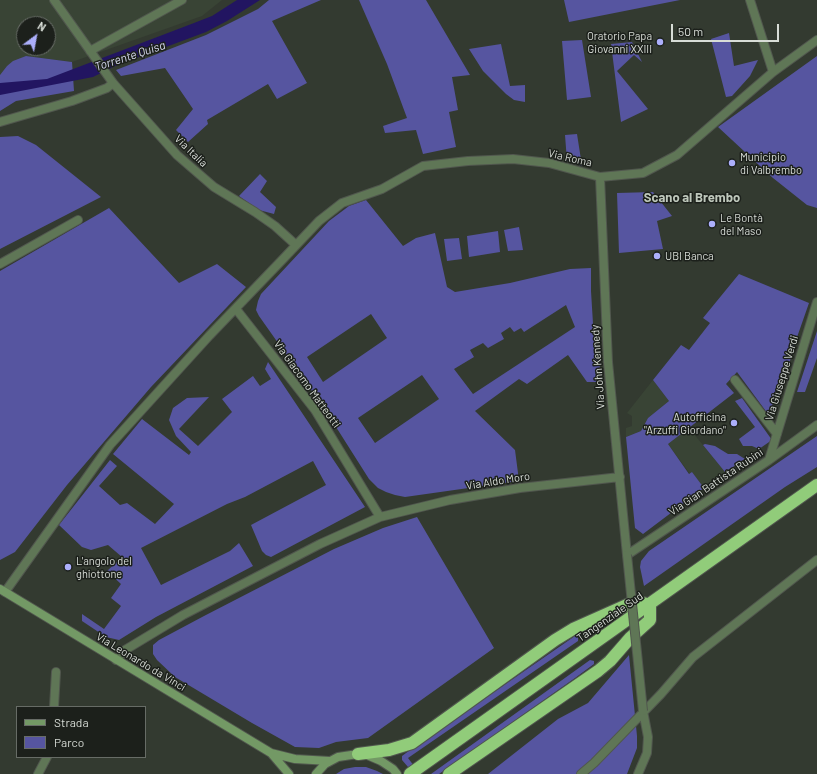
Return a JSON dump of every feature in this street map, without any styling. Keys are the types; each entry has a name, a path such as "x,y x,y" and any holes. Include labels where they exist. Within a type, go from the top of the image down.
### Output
{"highway":[{"name":"Tangenziale Sud","path":"413,772 817,485"},
{"path":"358,754 389,750 412,743 555,640 573,630 636,601 650,605 650,620 630,638 610,661 598,671 449,774"}],"street":[{"name":"Via Italia","path":"54,0 113,83 177,155 214,187 275,226 296,245"},
{"path":"90,51 182,0"},
{"path":"750,0 773,72"},
{"name":"Via Roma","path":"3,590 110,445 296,245 319,222 342,203 382,189 423,166 468,161 513,160 549,163 600,177 643,173 677,155 773,72 817,40"},
{"path":"0,122 72,101 106,88 113,83"},
{"name":"Via John Kennedy","path":"600,177 608,362 643,711 648,737 647,753 638,774"},
{"path":"0,264 78,220"},
{"name":"Via Giuseppe Verdi","path":"769,460 817,302"},
{"name":"Via Giacomo Matteotti","path":"236,308 315,410 380,517"},
{"path":"735,380 777,434"},
{"name":"Via Gian Battista Rubini","path":"627,555 817,426"},
{"name":"Via Aldo Moro","path":"116,660 125,650 183,615 320,544 380,517 450,500 520,488 620,477"},
{"path":"581,774 594,763 693,657 817,560"},
{"name":"Via Leonardo da Vinci","path":"3,590 271,754 295,760 330,761"},
{"path":"54,706 56,672"},
{"name":"Via Leonardo da Vinci","path":"271,754 288,774"},
{"path":"316,774 330,761 346,755 358,754 368,755 381,761 393,769 396,774"},
{"path":"38,774 46,758"}],"shaded area":[{"path":"0,0 222,0 202,16 72,62 26,56 7,66 0,75"},
{"path":"653,380 669,401 648,418 641,431 626,437 626,428 632,426 632,416 627,413"},
{"path":"689,428 725,472 704,488 692,472 690,474 668,444"}],"green space":[{"path":"269,0 321,0 272,21 307,83 277,99 268,84 207,120 208,124 188,142 176,130 193,109 165,68 121,76 116,70 206,35 258,9"},
{"path":"359,0 426,0 470,75 452,77 458,110 449,112 456,147 423,154 416,130 385,133 383,126 407,118 387,64"},
{"path":"564,0 680,0 569,22"},
{"path":"729,33 734,66 758,60 750,76 732,96 726,97 711,39"},
{"path":"582,40 591,97 567,100 562,41"},
{"path":"632,42 642,62 634,55 617,71 648,109 621,122 611,44"},
{"path":"501,44 510,86 525,85 525,102 514,100 506,94 483,71 469,49"},
{"path":"26,56 72,62 74,91 16,101 0,111 0,75 13,61"},
{"path":"817,56 817,208 807,205 773,178 718,127"},
{"path":"577,134 582,166 567,161 565,135"},
{"path":"18,136 36,145 101,197 0,249 0,137"},
{"path":"260,174 267,181 260,192 276,207 274,214 259,210 239,196"},
{"path":"653,192 672,216 657,221 663,249 619,253 617,193"},
{"path":"366,200 403,246 416,238 435,233 447,287 455,292 510,283 570,269 591,268 594,340 596,341 602,382 587,382 568,355 527,384 519,379 475,411 515,450 518,481 405,497 386,492 378,488 369,479 324,408 259,316 256,310 261,294 329,221 349,206","holes":["566,305 575,327 473,394 454,369 474,357 470,350 483,343 488,348 504,339 501,333 510,327 514,332 521,328 524,332","371,314 387,338 323,382 307,357","422,375 439,399 375,443 358,418"]},
{"path":"109,208 179,283 217,264 246,287 151,387 67,485 15,552 0,560 0,271"},
{"path":"519,227 523,250 508,251 504,230"},
{"path":"498,231 500,252 469,257 467,236"},
{"path":"459,238 462,259 447,261 444,239"},
{"path":"739,274 809,303 786,375 768,414 737,372 726,384 734,393 668,444 689,474 692,472 704,488 643,534 635,528 626,437 641,431 648,418 669,401 653,380 681,345 689,350 710,323 703,318"},
{"path":"817,331 817,358 805,392 797,392"},
{"path":"268,362 365,507 271,557 262,551 251,525 326,485 313,461 245,497 227,504 141,548 161,585 230,551 239,543 253,566 156,617 119,640 106,637 82,621 82,614 104,629 121,606 111,598 121,584 107,571 122,557 108,545 91,550 82,547 59,525 110,460 117,466 99,486 120,505 127,503 155,524 174,504 113,454 142,419 189,455 191,452 176,436 169,420 173,408 187,398 209,397 179,429 198,446 232,412 222,399 253,376 260,386 271,379 265,369"},
{"path":"742,398 772,440 759,449 752,446 743,446 739,439 755,427 735,401"},
{"path":"817,436 817,467 785,487 644,586 640,567 641,561 649,551"},
{"path":"703,445 715,446 728,454 737,454 745,459 725,472"},
{"path":"417,517 494,648 368,738 336,742 319,748 295,747 175,677 157,660 153,654 153,645 159,640 204,616 334,549 383,528"},
{"path":"575,636 578,637 578,641 408,758 420,774 414,774 402,760 402,756 406,753"},
{"path":"629,655 637,748 627,774 488,774 558,719 588,703"},
{"path":"590,660 594,661 594,664 575,678 439,774 431,774"},
{"path":"366,767 383,774 336,774 344,769"}],"water":[{"name":"Torrente Quisa","path":"237,0 260,0 227,21 206,32 115,66 93,77 0,95 0,83 47,79 212,16"}],"place":[{"name":"Oratorio Papa Giovanni XXIII","path":"660,42"},
{"name":"Municipio di Valbrembo","path":"732,163"},
{"name":"Le Bontà del Maso","path":"712,224"},
{"name":"UBI Banca","path":"657,256"},
{"name":"Autofficina \"Arzuffi Giordano\"","path":"734,423"},
{"name":"L'angolo del ghiottone","path":"68,567"}],"district":[{"name":"Scano al Brembo","path":"692,198"}]}
